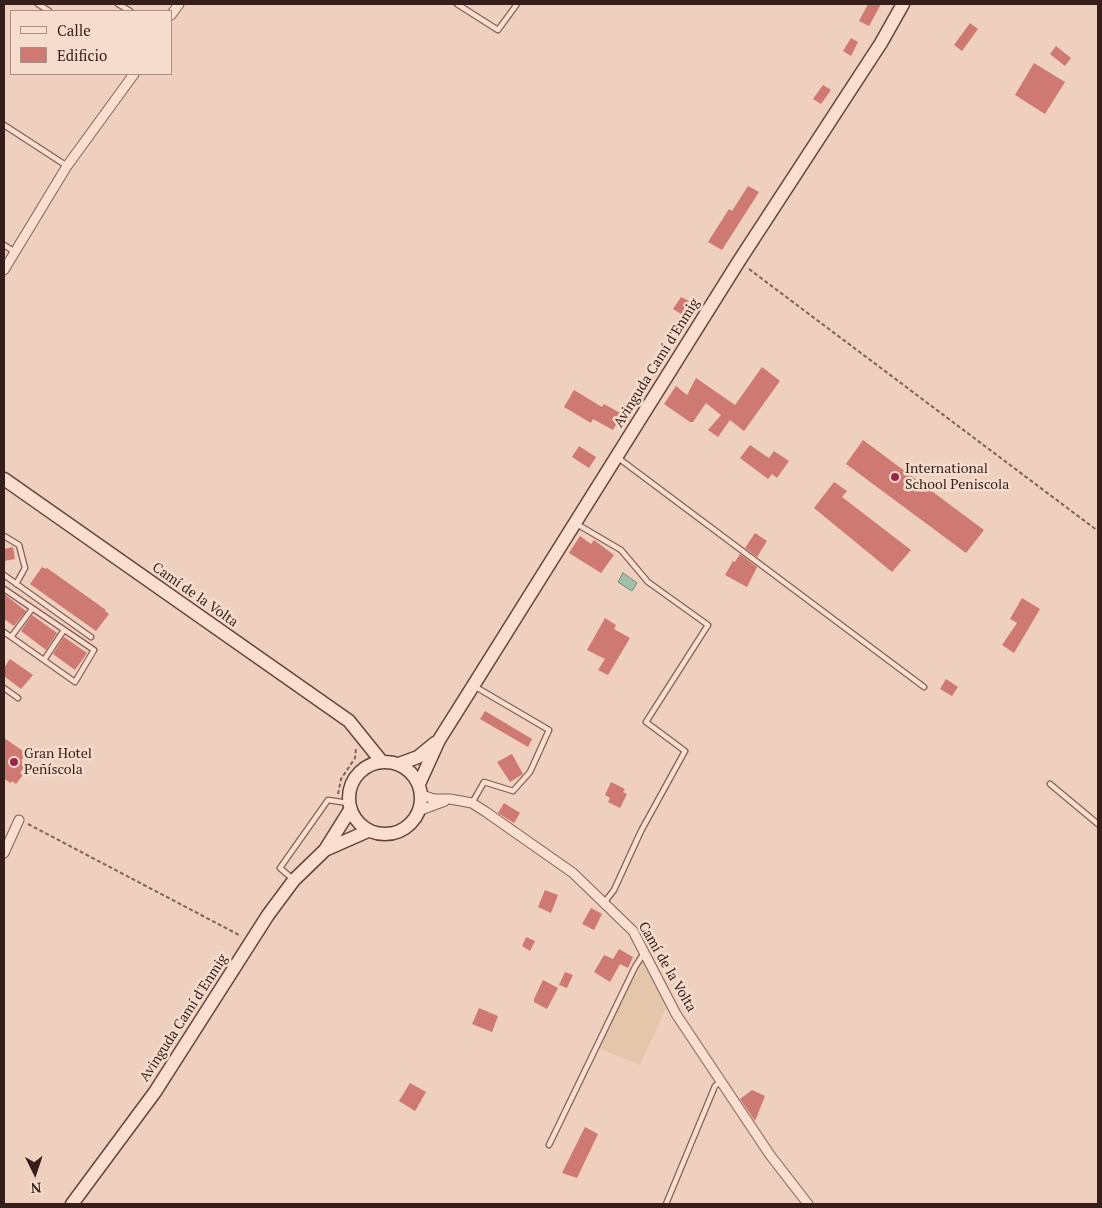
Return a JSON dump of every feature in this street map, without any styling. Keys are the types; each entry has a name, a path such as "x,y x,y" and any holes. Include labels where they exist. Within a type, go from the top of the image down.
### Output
{"street":[{"name":"Avinguda Camí d'Enmig","path":"421,789 439,740 739,261 881,43 903,4"},
{"path":"4,270 68,166 133,75"},
{"name":"Camí de la Volta","path":"4,479 349,721 382,762"},
{"path":"363,769 365,740"},
{"name":"Avinguda Camí d'Enmig","path":"399,764 418,757 439,740"},
{"path":"421,810 421,789 411,772 399,764 382,762 363,769 351,784 345,805 357,822 368,831 389,835 409,827 421,810 450,799"},
{"name":"Camí de la Volta","path":"421,789 434,799 472,802 573,873 633,931 676,1014 770,1155 808,1204"},
{"name":"Avinguda Camí d'Enmig","path":"325,850 345,805"},
{"path":"4,853 19,820"},
{"name":"Avinguda Camí d'Enmig","path":"72,1204 155,1092 268,915 294,880 325,850 368,831"}],"lane":[{"path":"457,4 498,30 517,4"},
{"path":"4,126 68,166"},
{"path":"4,245 14,252"},
{"path":"616,456 924,687"},
{"path":"574,522 621,550 648,582 708,625 646,722 685,751 641,831 614,890 604,903"},
{"path":"4,536 18,545 25,568 16,584"},
{"path":"4,575 91,637"},
{"path":"4,589 94,650 75,682 4,632"},
{"path":"11,637 32,609"},
{"path":"44,660 64,630"},
{"path":"472,802 484,782 513,791 530,772 549,730 473,686"},
{"path":"4,688 18,698"},
{"path":"1050,784 1098,824"},
{"path":"294,880 280,868 328,800 345,805"},
{"path":"549,1145 635,967 644,953"},
{"path":"666,1204 715,1086 720,1082"}],"path":[{"path":"739,261 1098,532"},
{"path":"345,805 341,779 355,758 357,743 365,740"},
{"path":"19,820 251,941"}],"shaded area":[{"path":"623,573 637,583 632,591 618,582"},
{"path":"639,952 667,1006 640,1065 593,1046"}],"building":[{"path":"868,4 881,4 869,26 859,21"},
{"path":"970,23 978,29 962,51 954,45"},
{"path":"851,38 858,42 851,56 843,51"},
{"path":"1056,46 1071,58 1065,66 1050,54"},
{"path":"1034,63 1065,82 1045,114 1015,95"},
{"path":"823,85 831,90 821,104 813,99"},
{"path":"748,186 759,192 722,250 708,242 729,209 732,211"},
{"path":"681,297 689,301 681,314 673,309"},
{"path":"762,367 780,381 744,431 730,420 718,437 708,430 721,415 706,403 693,422 690,422 664,404 676,386 687,395 696,378 735,405"},
{"path":"574,390 602,407 604,404 622,414 613,430 593,419 591,423 564,407"},
{"path":"863,440 984,530 966,553 846,464"},
{"path":"750,445 769,458 774,451 789,461 777,478 772,474 768,479 740,458"},
{"path":"579,446 596,457 589,468 572,457"},
{"path":"834,482 847,491 842,497 911,550 892,572 814,508"},
{"path":"755,533 767,541 757,557 745,548"},
{"path":"580,536 591,544 594,540 614,555 601,573 569,553"},
{"path":"13,547 15,559 4,561 4,549"},
{"path":"740,554 757,567 747,587 725,575 733,561 735,562"},
{"path":"42,567 47,568 106,610 109,614 96,631 30,584"},
{"path":"4,594 26,611 14,626 4,619"},
{"path":"1022,598 1040,609 1014,653 1002,645 1017,623 1010,619"},
{"path":"32,615 57,633 46,650 21,631"},
{"path":"605,618 616,625 614,629 630,638 608,675 598,670 605,659 587,650"},
{"path":"64,637 87,653 75,670 53,654"},
{"path":"10,659 33,675 21,689 4,676 4,668"},
{"path":"946,679 958,687 952,696 940,689"},
{"path":"485,711 532,739 528,747 480,719"},
{"name":"Gran Hotel Peñíscola","path":"4,738 26,753 21,761 26,764 20,773 23,775 16,784 4,779"},
{"path":"512,754 523,774 510,782 497,762"},
{"path":"611,782 625,789 623,792 627,794 620,808 608,802 610,798 605,795"},
{"path":"504,803 520,813 514,823 498,813"},
{"path":"545,890 558,895 551,913 538,907"},
{"path":"591,908 602,914 594,930 582,924"},
{"path":"526,937 535,941 530,951 522,946"},
{"path":"619,949 633,957 628,968 620,964 610,982 594,972 604,955 613,959"},
{"path":"565,972 573,975 567,988 559,985"},
{"path":"543,980 558,988 547,1009 534,1002"},
{"path":"479,1008 498,1016 492,1032 472,1024"},
{"path":"410,1083 426,1092 415,1111 399,1101"},
{"path":"752,1090 765,1096 755,1121 740,1099"},
{"path":"585,1127 598,1134 577,1178 562,1173"}],"place":[{"name":"International School Peniscola","path":"895,477"},
{"name":"Gran Hotel Peñíscola","path":"14,762"}]}
